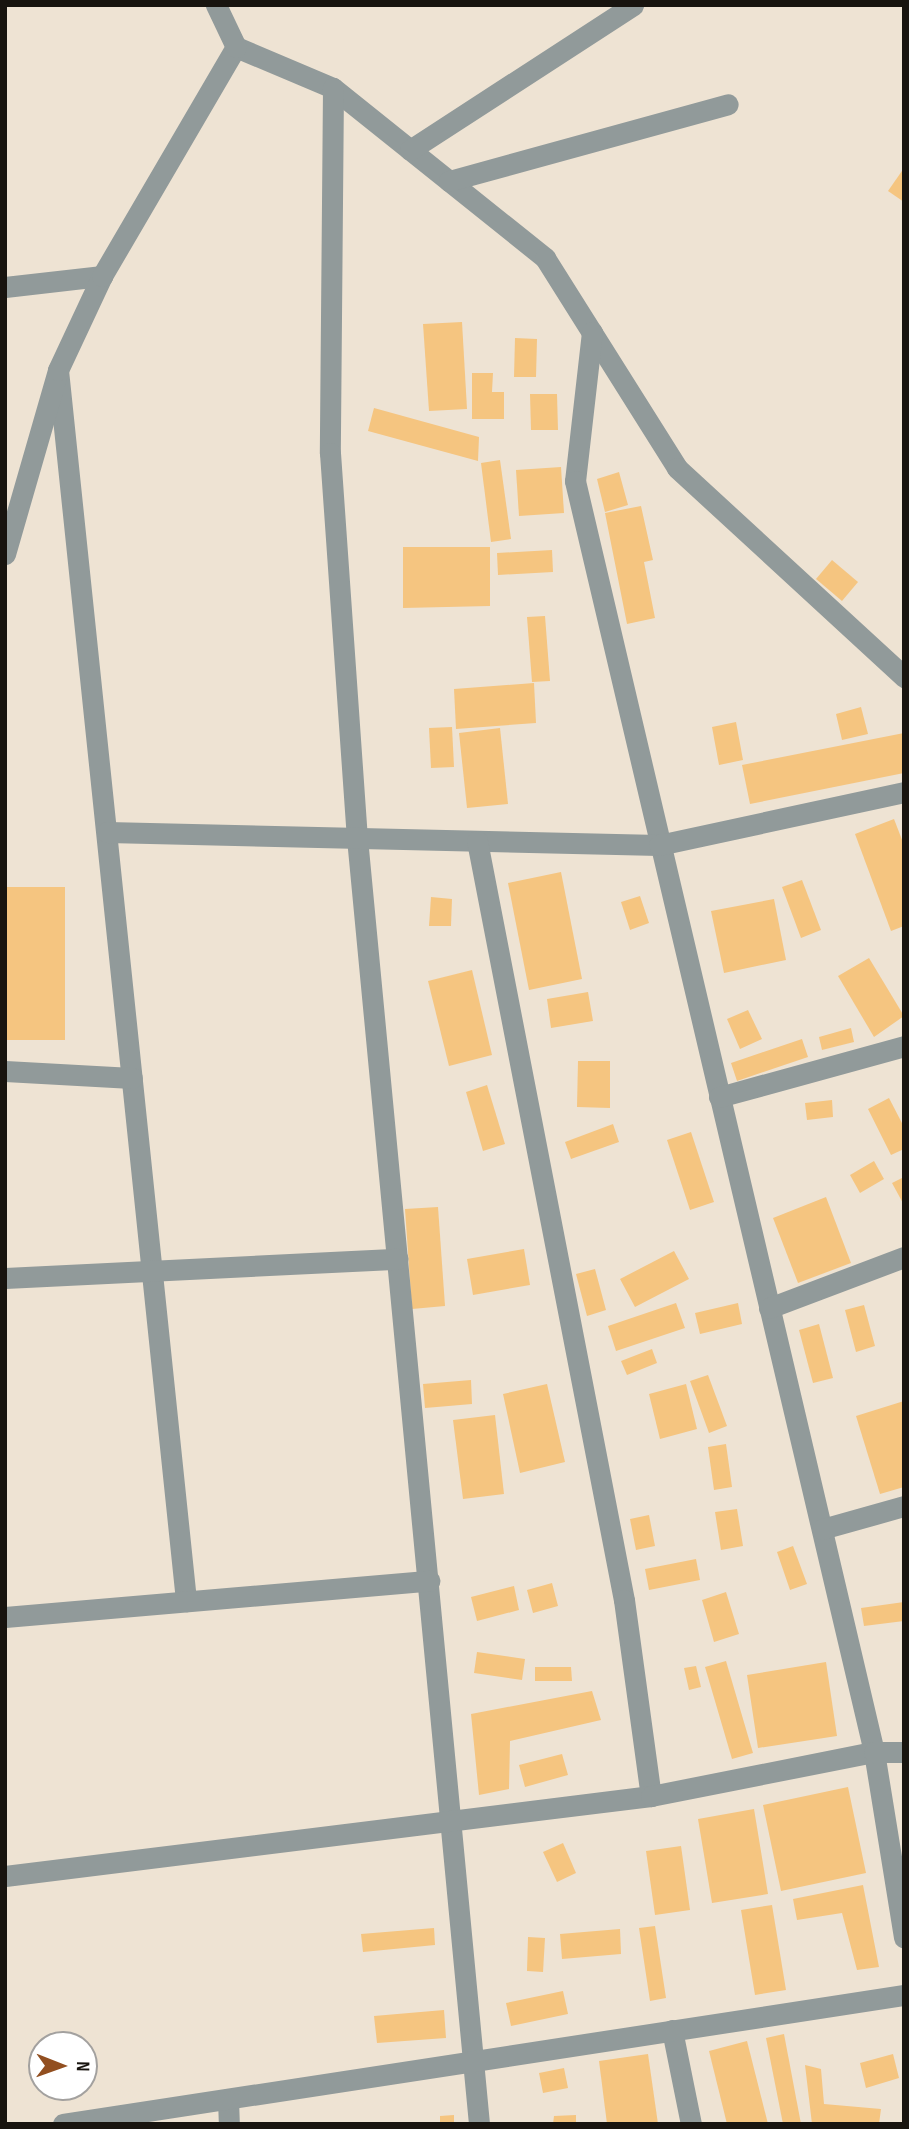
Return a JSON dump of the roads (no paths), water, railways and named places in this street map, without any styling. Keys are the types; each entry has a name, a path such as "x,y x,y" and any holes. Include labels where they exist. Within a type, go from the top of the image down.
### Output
{"street":[{"path":"216,5 236,47 333,89 545,258 677,468 904,677"},
{"path":"410,150 633,5"},
{"path":"5,554 58,370 102,275 236,47"},
{"path":"333,89 330,453 357,838 452,1821 471,2061 480,2124"},
{"path":"449,181 728,104"},
{"path":"5,287 102,275"},
{"path":"592,332 575,481 874,1752 904,1938"},
{"path":"58,370 186,1601"},
{"path":"107,832 659,845 904,792"},
{"path":"477,841 624,1600 651,1796"},
{"path":"719,1097 904,1046"},
{"path":"5,1071 132,1079"},
{"path":"769,1308 904,1257"},
{"path":"5,1278 398,1259"},
{"path":"822,1529 904,1506"},
{"path":"5,1617 429,1581"},
{"path":"5,1876 651,1796 874,1752 904,1752"},
{"path":"63,2124 904,1995"},
{"path":"672,2030 691,2124"},
{"path":"228,2099 229,2124"}]}
